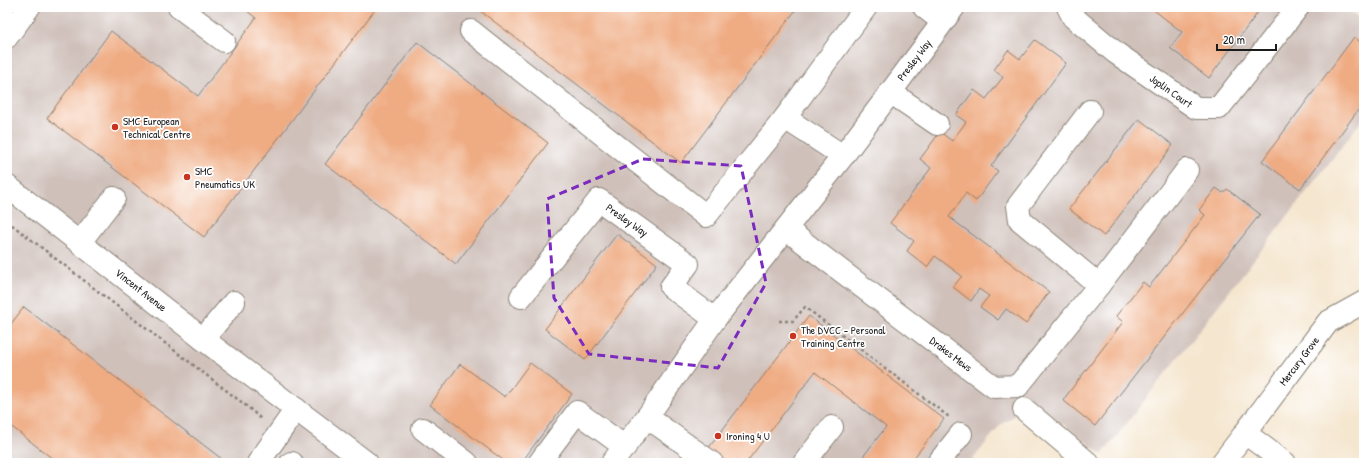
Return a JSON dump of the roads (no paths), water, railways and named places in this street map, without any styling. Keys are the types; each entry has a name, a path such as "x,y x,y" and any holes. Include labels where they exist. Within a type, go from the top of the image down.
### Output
{"street":[{"path":"7,37 29,7"},
{"path":"179,7 224,41"},
{"path":"471,31 706,216 785,118 866,7"},
{"name":"Presley Way","path":"539,463 577,412 619,455 648,416 715,319 843,156 948,14 924,7"},
{"name":"Joplin Court","path":"1068,7 1073,17 1116,53 1196,108 1219,108 1298,7"},
{"path":"890,92 937,124"},
{"path":"1090,111 1018,206 1020,220 1099,285"},
{"path":"785,118 843,156"},
{"name":"Drakes Mews","path":"786,229 994,387 1018,386 1099,285 1187,170"},
{"name":"Vincent Avenue","path":"7,186 203,339 367,463"},
{"path":"80,242 114,198"},
{"name":"Presley Way","path":"521,297 600,200 688,264 671,287 715,319"},
{"path":"203,339 234,302"},
{"name":"Mercury Grove","path":"1222,463 1328,322 1364,302"},
{"path":"258,463 296,409"},
{"path":"1024,409 1088,463"},
{"path":"648,416 712,463"},
{"path":"804,463 832,427"},
{"path":"423,429 467,463"},
{"path":"1245,433 1285,463"},
{"path":"938,463 961,434"}],"place":[{"name":"SMC European Technical Centre","path":"115,127"},
{"name":"SMC Pneumatics UK","path":"187,177"},
{"name":"The DVCC - Personal Training Centre","path":"793,336"},
{"name":"Ironing 4 U","path":"718,436"}]}
